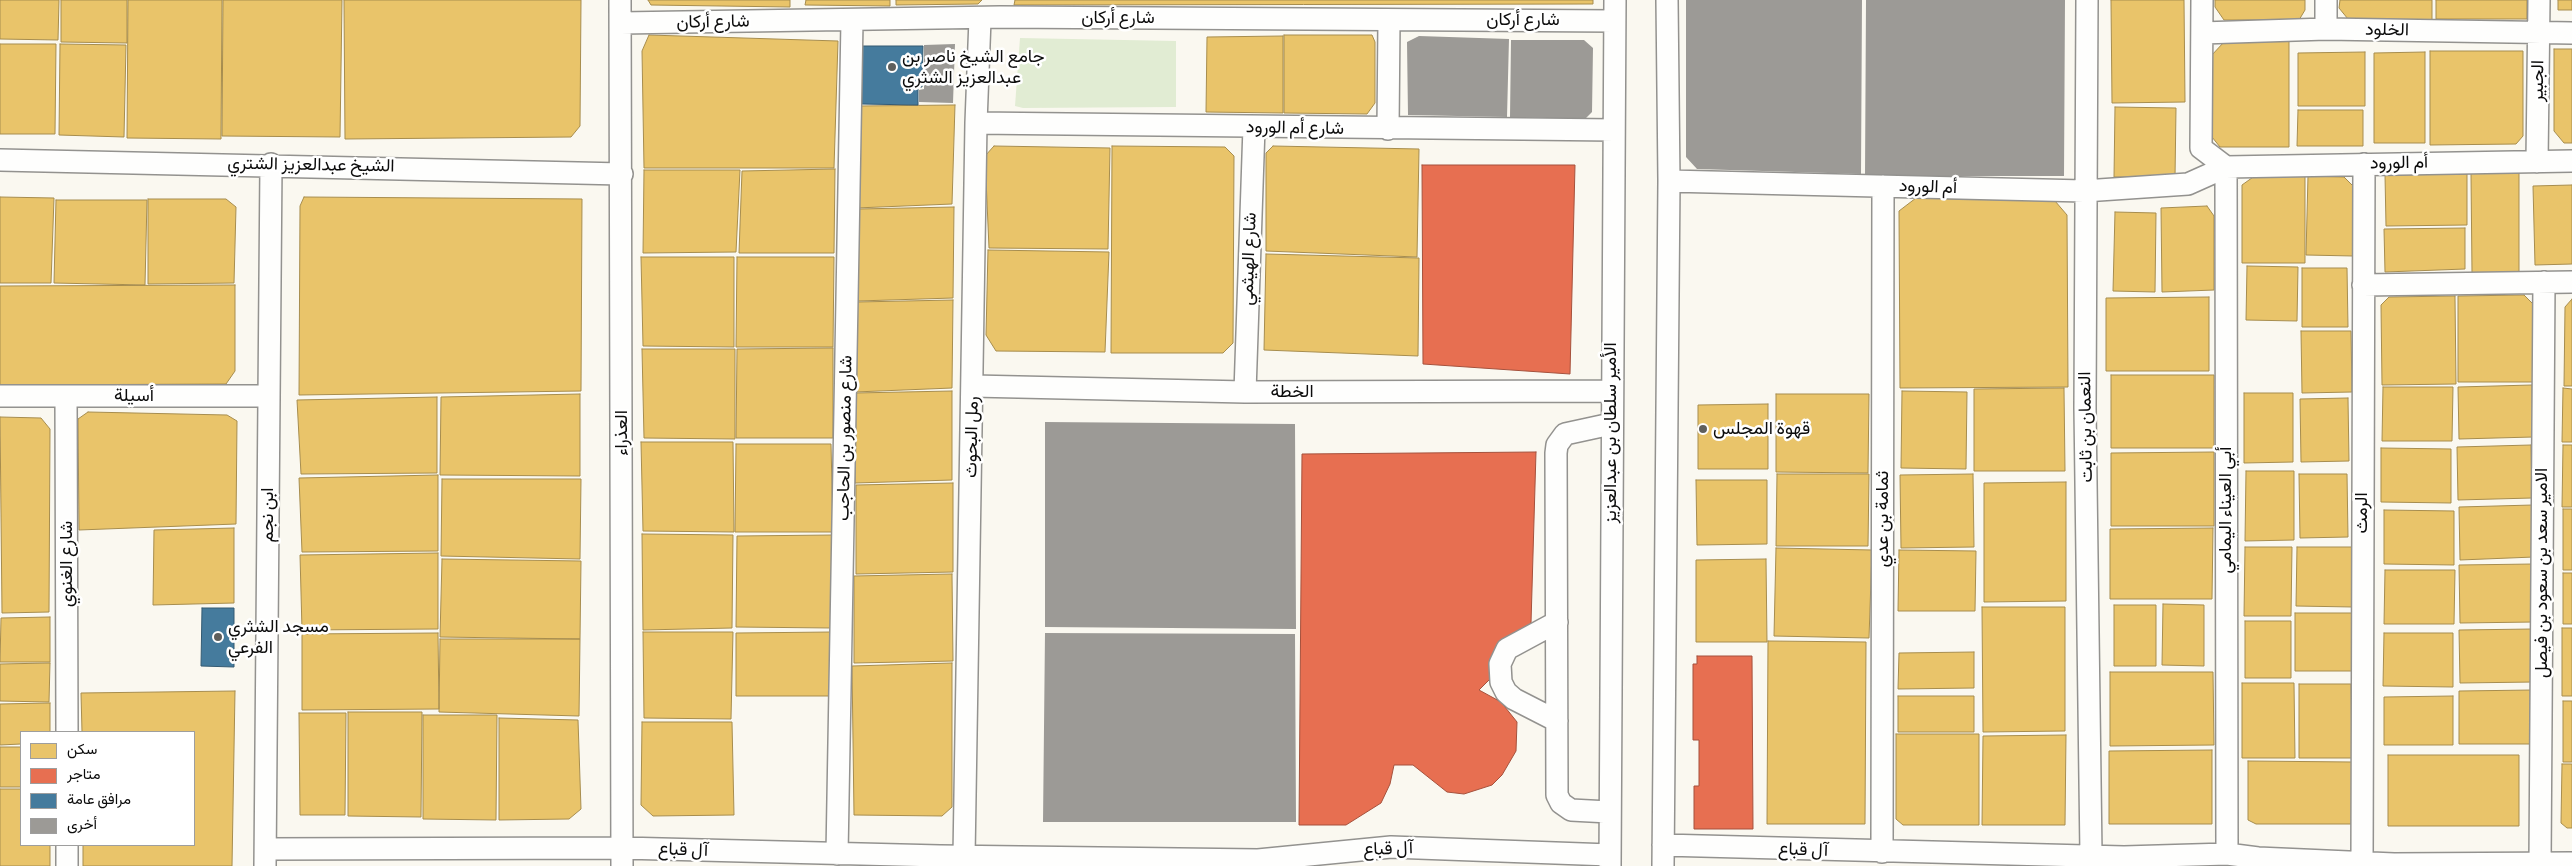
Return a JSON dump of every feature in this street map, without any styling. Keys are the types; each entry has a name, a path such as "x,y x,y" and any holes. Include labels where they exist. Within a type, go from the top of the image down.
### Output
{"street":[{"name":"العذراء","path":"620,0 622,174 622,857"},
{"path":"1663,856 1669,181 1667,0"},
{"name":"النعمان بن ثابت","path":"2087,0 2084,191 2091,855"},
{"path":"2202,0 2202,148 2226,167"},
{"path":"2326,0 2326,29"},
{"name":"الجبير","path":"2537,162 2540,0"},
{"name":"شارع أركان","path":"621,23 852,21 993,12 1389,20 1614,10"},
{"name":"الأمير سلطان بن عبدالعزيز","path":"1610,860 1614,10"},
{"name":"رمل البحوث","path":"964,856 976,123 993,12"},
{"path":"1388,129 1389,20"},
{"name":"شارع منصور بن الحاجب","path":"838,854 852,21"},
{"name":"الخلود","path":"2202,33 2326,29 2572,33"},
{"name":"شارع أم الورود","path":"976,123 1614,130"},
{"name":"شارع الهيثمي","path":"1245,392 1254,127"},
{"name":"الشيخ عبدالعزيز الشتري","path":"0,160 271,164 622,174"},
{"name":"أم الورود","path":"1669,181 2084,191 2188,184 2226,167 2572,162"},
{"name":"ابن نجم","path":"265,857 271,164"},
{"name":"الرمث","path":"2362,862 2364,164"},
{"name":"أبي العيناء اليمامي","path":"2226,167 2227,854"},
{"name":"ثمامة بن عدي","path":"1883,186 1893,857"},
{"name":"الامير سعد بن سعود بن فيصل","path":"2540,863 2544,282"},
{"path":"2363,285 2572,282"},
{"name":"الخطة","path":"973,386 1245,392 1611,391"},
{"name":"أسيلة","path":"0,396 269,396"},
{"name":"شارع الغنوي","path":"66,396 67,731"},
{"path":"1609,812 1571,810 1561,803 1557,795 1557,445 1565,434 1611,424"},
{"path":"1557,622 1507,649 1500,664 1501,682 1506,692 1514,699 1557,721"},
{"path":"67,846 68,866"},
{"name":"آل قباع","path":"265,857 747,859 838,854 940,861 964,856 1140,862 1258,863 1391,857 1610,860"},
{"name":"آل قباع","path":"1663,856 1893,857 2091,855 2124,862 2227,854 2258,862 2362,862 2394,865 2572,863"}],"green space":[{"path":"1020,38 1176,41 1176,107 1023,108 1015,106"}],"building: سكن":[{"path":"0,0 59,0 58,40 0,39"},
{"path":"61,0 127,0 127,43 61,42"},
{"path":"128,0 222,0 221,139 127,138"},
{"path":"223,0 342,0 340,137 222,136"},
{"path":"344,0 581,0 580,126 571,137 345,139"},
{"path":"648,0 790,0 790,7 651,5"},
{"path":"806,0 890,0 890,6 805,5"},
{"path":"896,0 982,0 978,4 896,5"},
{"path":"1015,0 1593,0 1593,4 1014,5"},
{"path":"2111,0 2184,0 2185,102 2112,103"},
{"path":"2215,0 2305,0 2305,10 2299,20 2224,20 2215,7"},
{"path":"2340,0 2432,0 2432,20 2348,19 2339,8"},
{"path":"2436,0 2527,0 2527,19 2436,19"},
{"path":"2558,0 2572,0 2572,10 2558,10"},
{"path":"649,35 838,41 834,168 644,168 642,51"},
{"path":"1284,35 1372,35 1375,42 1375,103 1367,114 1284,113"},
{"path":"1283,36 1283,113 1206,112 1207,37"},
{"path":"2289,41 2289,147 2220,147 2212,137 2211,56 2224,42"},
{"path":"0,44 56,44 55,134 0,134"},
{"path":"60,44 126,45 124,137 59,135"},
{"path":"2554,49 2572,49 2572,143 2564,143 2554,131"},
{"path":"2430,51 2523,51 2523,136 2516,144 2430,145"},
{"path":"2365,52 2365,106 2298,106 2298,53"},
{"path":"2425,52 2425,143 2374,143 2374,53"},
{"path":"955,105 952,204 856,208 859,106"},
{"path":"2115,107 2176,108 2175,178 2114,177"},
{"path":"2298,110 2363,110 2363,146 2297,146"},
{"path":"994,146 1110,148 1108,249 989,248 985,156"},
{"path":"1112,146 1225,147 1234,156 1233,343 1223,353 1111,353"},
{"path":"1273,146 1419,149 1417,257 1266,251 1266,153"},
{"path":"835,169 834,253 739,253 742,171"},
{"path":"644,170 740,170 736,252 643,253"},
{"path":"2471,173 2519,173 2519,272 2472,273"},
{"path":"2467,174 2467,225 2386,226 2385,175"},
{"path":"2256,175 2305,175 2305,263 2242,263 2242,185"},
{"path":"2308,176 2344,177 2355,188 2353,256 2306,255"},
{"path":"2572,185 2572,264 2535,265 2533,186"},
{"path":"0,197 54,198 51,283 0,283"},
{"path":"304,197 582,199 581,391 299,395 300,206"},
{"path":"1916,198 2055,201 2067,215 2068,387 1900,388 1899,211"},
{"path":"148,199 226,199 236,207 234,283 148,284"},
{"path":"56,200 147,200 145,285 54,283"},
{"path":"2207,206 2214,216 2214,290 2162,292 2161,208"},
{"path":"954,207 953,298 858,301 858,209"},
{"path":"2115,212 2156,213 2155,292 2113,291"},
{"path":"2465,228 2465,269 2385,272 2384,229"},
{"path":"988,250 1109,252 1105,352 996,351 986,335"},
{"path":"1266,254 1419,258 1418,356 1264,350"},
{"path":"641,257 734,257 734,347 643,346"},
{"path":"737,257 834,257 833,347 736,347"},
{"path":"2247,266 2298,267 2297,321 2246,320"},
{"path":"2302,268 2347,268 2348,327 2302,327"},
{"path":"235,285 235,371 226,384 0,385 0,286"},
{"path":"2524,295 2536,307 2536,382 2458,382 2458,296"},
{"path":"2455,296 2456,384 2382,385 2381,305 2389,297"},
{"path":"2209,297 2209,371 2106,371 2106,298"},
{"path":"2572,299 2572,386 2564,386 2565,307"},
{"path":"953,300 952,388 855,392 857,302"},
{"path":"2301,331 2351,331 2352,392 2302,393"},
{"path":"833,348 833,438 736,438 737,349"},
{"path":"642,349 735,349 735,439 644,438"},
{"path":"2111,375 2214,375 2214,448 2111,448"},
{"path":"2532,385 2533,437 2459,439 2458,387"},
{"path":"2383,387 2453,387 2452,441 2382,441"},
{"path":"2064,388 2065,471 1974,471 1974,389"},
{"path":"2563,388 2572,389 2572,442 2562,442"},
{"path":"952,391 952,480 855,483 855,393"},
{"path":"1902,391 1967,392 1966,469 1901,468"},
{"path":"2244,393 2293,393 2293,462 2244,463"},
{"path":"580,394 580,476 440,475 441,397"},
{"path":"1776,394 1869,394 1868,473 1776,472"},
{"path":"437,397 437,473 301,474 297,400"},
{"path":"2348,398 2349,461 2301,462 2300,399"},
{"path":"1768,404 1768,469 1698,469 1698,405"},
{"path":"88,412 227,415 237,421 236,524 79,530 78,419"},
{"path":"0,417 41,418 50,429 49,612 2,613"},
{"path":"641,442 733,442 734,532 643,531"},
{"path":"736,444 831,444 833,532 735,532"},
{"path":"2531,445 2532,498 2458,500 2457,447"},
{"path":"2563,445 2572,445 2572,507 2562,507"},
{"path":"2381,448 2451,449 2451,503 2381,502"},
{"path":"2214,452 2214,526 2111,526 2111,453"},
{"path":"2246,471 2294,471 2294,540 2245,541"},
{"path":"1777,474 1869,474 1868,546 1776,546"},
{"path":"1973,474 1974,547 1901,548 1900,475"},
{"path":"2299,474 2347,474 2348,537 2300,538"},
{"path":"438,475 438,551 302,552 299,478"},
{"path":"442,479 581,479 580,559 441,556"},
{"path":"1696,480 1767,480 1767,544 1697,545"},
{"path":"2066,482 2066,601 1984,602 1984,483"},
{"path":"953,483 953,572 856,574 856,485"},
{"path":"2533,505 2534,557 2460,560 2459,507"},
{"path":"2563,509 2572,509 2572,570 2563,570"},
{"path":"2384,510 2454,511 2454,565 2384,564"},
{"path":"234,528 234,603 153,605 154,530"},
{"path":"2213,528 2212,599 2110,599 2110,529"},
{"path":"642,534 733,535 732,628 643,630"},
{"path":"834,535 831,628 736,627 737,536"},
{"path":"2245,547 2292,547 2291,616 2244,616"},
{"path":"2297,547 2354,547 2353,607 2296,606"},
{"path":"1776,548 1872,550 1869,638 1774,636"},
{"path":"1899,550 1976,551 1975,611 1898,611"},
{"path":"438,553 438,629 302,630 300,555"},
{"path":"442,559 581,561 580,639 440,637"},
{"path":"1766,559 1767,642 1696,642 1696,560"},
{"path":"2534,564 2534,622 2460,623 2459,565"},
{"path":"2385,570 2455,570 2454,624 2384,624"},
{"path":"2563,573 2572,573 2572,624 2563,624"},
{"path":"952,574 953,661 854,663 854,576"},
{"path":"2163,604 2204,605 2204,666 2162,665"},
{"path":"2114,605 2156,605 2156,666 2114,666"},
{"path":"1982,607 2065,607 2065,731 1983,732"},
{"path":"2295,613 2353,613 2353,671 2295,671"},
{"path":"50,617 50,662 0,662 1,618"},
{"path":"2245,621 2291,621 2291,678 2245,678"},
{"path":"2562,628 2572,628 2572,696 2562,696"},
{"path":"2533,629 2534,682 2460,683 2459,630"},
{"path":"643,632 733,632 731,719 644,718"},
{"path":"833,632 833,696 736,696 736,633"},
{"path":"438,633 439,709 302,710 302,634"},
{"path":"2384,633 2453,633 2453,687 2383,686"},
{"path":"440,639 580,639 579,716 439,712"},
{"path":"1768,641 1866,642 1865,824 1767,824"},
{"path":"1974,652 1974,688 1898,689 1899,653"},
{"path":"50,663 49,702 0,701 0,664"},
{"path":"952,663 952,807 942,816 854,815 852,666"},
{"path":"2110,672 2213,672 2214,745 2110,746"},
{"path":"2242,683 2294,683 2295,758 2242,758"},
{"path":"2299,684 2351,684 2352,758 2299,758"},
{"path":"2533,690 2534,744 2459,744 2459,691"},
{"path":"235,691 232,866 83,866 83,846 195,846 195,731 82,731 81,693"},
{"path":"1898,696 1974,696 1974,732 1898,732"},
{"path":"2453,696 2453,745 2384,745 2384,697"},
{"path":"2563,701 2572,701 2572,762 2563,762"},
{"path":"50,703 50,731 20,731 20,744 0,745 0,704"},
{"path":"348,712 422,712 421,817 348,816"},
{"path":"299,713 346,713 345,815 300,815"},
{"path":"423,715 497,715 496,820 423,819"},
{"path":"499,718 578,720 581,809 569,819 499,820"},
{"path":"642,722 732,722 734,815 653,816 641,805"},
{"path":"1896,734 1979,734 1979,825 1903,825 1896,819"},
{"path":"2066,735 2065,825 1982,825 1983,736"},
{"path":"0,747 20,747 20,787 0,787"},
{"path":"2212,750 2212,824 2109,824 2109,751"},
{"path":"2388,755 2519,755 2519,826 2388,826"},
{"path":"2248,761 2352,762 2352,824 2256,824 2248,820"},
{"path":"2562,764 2572,764 2572,828 2567,828 2561,823"},
{"path":"0,789 20,789 20,846 50,846 50,866 0,866"}],"building: متاجر":[{"path":"1422,165 1575,165 1570,374 1423,364"},
{"path":"1536,452 1531,623 1510,659 1479,690 1501,702 1517,722 1516,751 1502,775 1492,785 1464,794 1447,792 1413,765 1394,765 1390,784 1381,803 1346,825 1299,825 1302,454"},
{"path":"1697,656 1752,656 1753,829 1694,829 1694,786 1699,786 1699,740 1693,740 1693,664 1697,664"}],"building: مرافق عامة":[{"name":"جامع الشيخ ناصر بن عبدالعزيز الشثري","path":"861,46 923,46 922,87 918,87 918,105 862,104"},
{"name":"مسجد الشثري الفرعي","path":"202,608 234,608 234,667 201,666"}],"building: أخرى":[{"path":"1686,0 1862,0 1861,174 1697,169 1686,157"},
{"path":"1866,0 2065,0 2064,176 1865,176"},
{"path":"1419,36 1509,39 1507,117 1408,115 1407,42"},
{"path":"1511,40 1584,40 1593,48 1592,112 1585,119 1510,117"},
{"path":"955,44 953,103 919,102 919,90 924,89 924,45"},
{"path":"1045,422 1295,424 1296,629 1045,627"},
{"path":"1045,633 1295,634 1296,822 1043,822"}],"place":[{"name":"جامع الشيخ ناصر بن عبدالعزيز الشثري","path":"892,67"},
{"name":"قهوة المجلس","path":"1703,429"},
{"name":"مسجد الشثري الفرعي","path":"218,637"}]}
